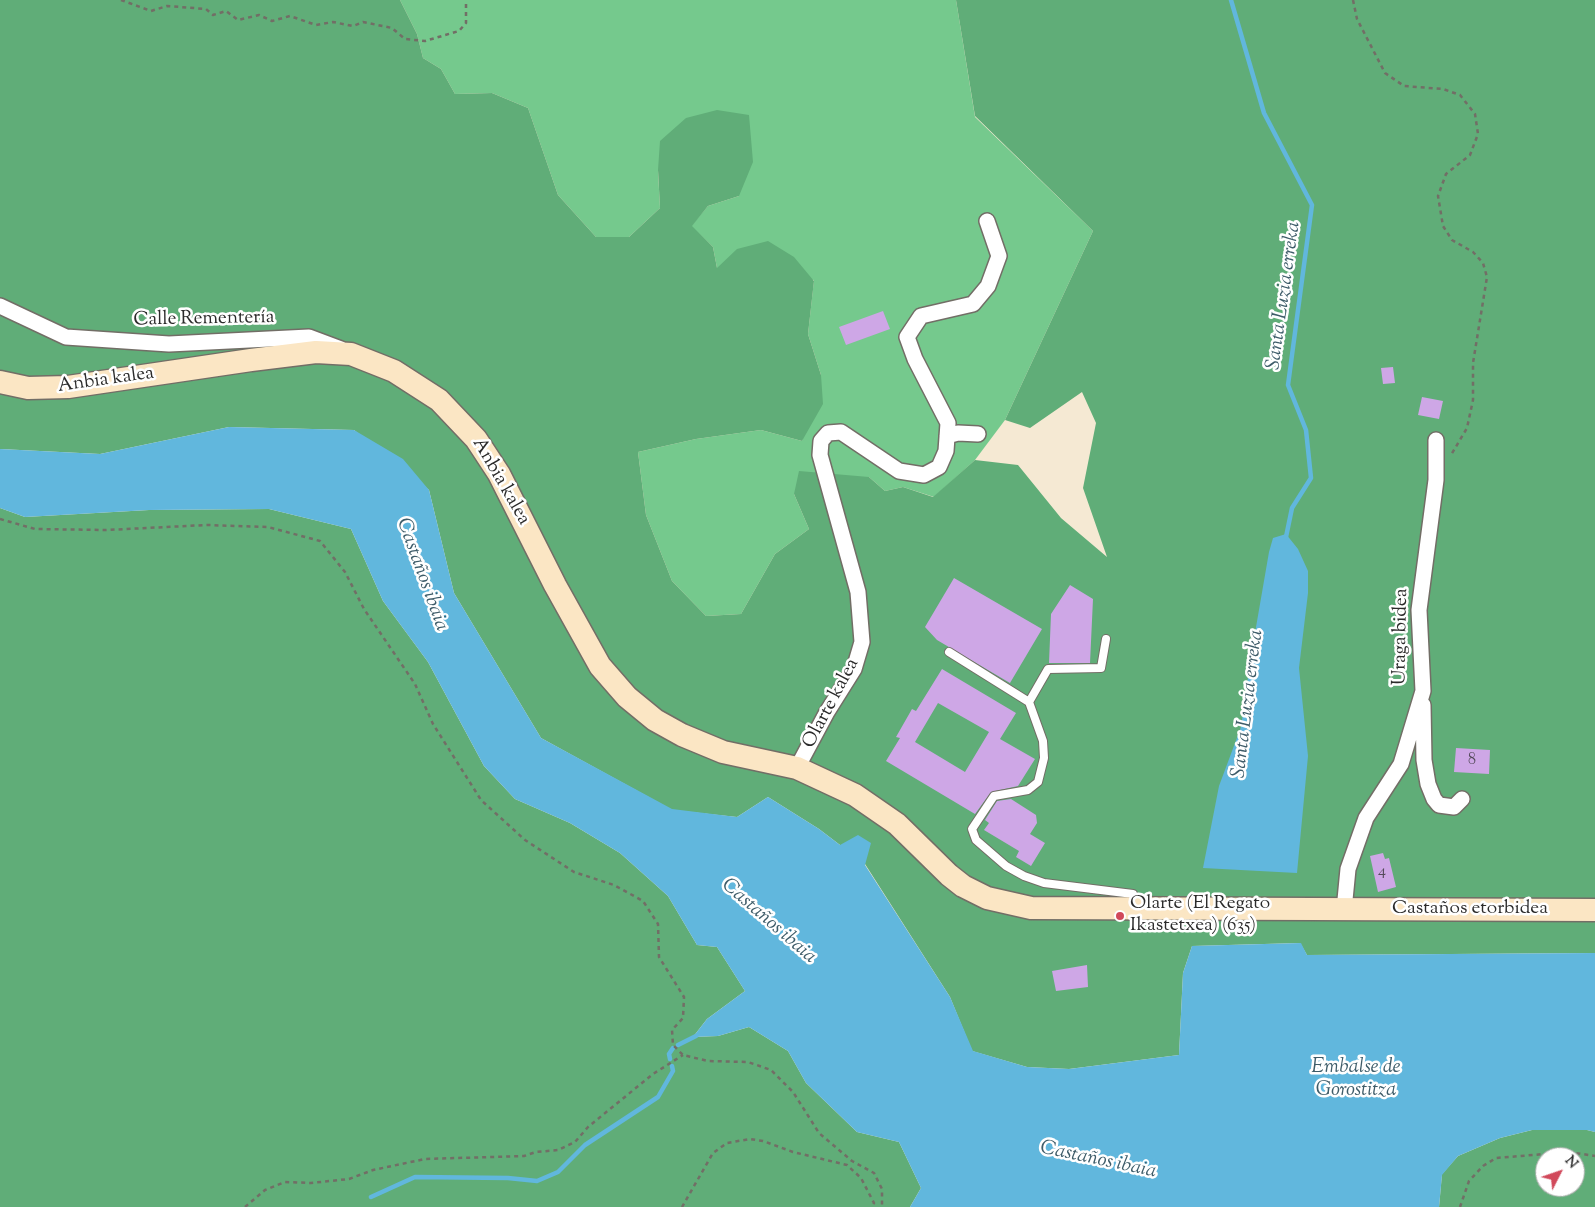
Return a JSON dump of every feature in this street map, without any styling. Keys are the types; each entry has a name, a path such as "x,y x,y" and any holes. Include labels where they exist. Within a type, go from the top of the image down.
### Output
{"street":[{"name":"Olarte kalea","path":"987,221 999,256 988,286 973,304 921,316 907,337 915,359 948,423 946,451 939,467 924,475 899,471 841,432 828,433 821,441 820,455 858,592 862,642 854,668 827,712 797,768 827,780 869,803 896,824 949,875 963,886 987,898 1031,908 1344,910"},
{"name":"Calle Rementería","path":"0,306 66,337 169,344 309,337 332,344 351,354"},
{"name":"Anbia kalea","path":"0,382 28,388 68,387 316,352 351,354 394,371 446,406 466,426 499,474 555,585 600,666 627,697 655,720 682,736 723,752 797,768"},
{"path":"947,436 958,433 978,434"},
{"name":"Uraga bidea","path":"1344,910 1348,868 1366,818 1401,764 1423,691 1419,610 1436,480 1436,440"},
{"path":"1423,691 1424,760 1428,784 1434,799 1439,805 1454,807 1462,799"},
{"name":"Castaños etorbidea","path":"1344,910 1595,910"}],"lane":[{"path":"1029,702 1048,669 1101,668 1106,639"},
{"path":"949,652 1029,702 1043,741 1044,758 1038,782 1028,790 994,796 972,829 976,840 1006,866 1024,876 1044,883 1133,894 1134,908"}],"path":[{"path":"121,0 151,11 167,6 206,9 213,15 226,11 238,20 258,15 272,21 290,16 316,25 333,22 353,26 364,22 392,28 405,39 425,41 459,31 466,23 466,0"},
{"path":"1353,0 1357,18 1384,73 1404,86 1442,89 1460,95 1475,114 1478,134 1470,155 1446,174 1438,196 1443,226 1452,240 1473,252 1483,263 1487,277 1473,363 1472,400 1467,428 1450,458"},
{"path":"0,519 35,529 106,530 207,525 268,527 320,541 345,572 364,609 415,684 433,724 481,800 525,840 574,872 614,885 643,901 658,924 660,957 684,997 683,1018 672,1030 673,1045 683,1055 708,1062 748,1062 771,1070 793,1092 819,1133 852,1161 874,1173 882,1189 882,1207"},
{"path":"245,1207 265,1190 284,1182 310,1184 349,1179 373,1170 424,1159 524,1156 536,1152 558,1150 575,1142 588,1127 654,1074 683,1055"},
{"path":"682,1207 714,1153 727,1143 750,1139 764,1141 793,1152 847,1165 861,1178 874,1203 873,1207"},
{"path":"1460,1207 1469,1181 1483,1166 1496,1158 1568,1152 1595,1156"}],"green space":[{"path":"0,0 400,0 417,34 423,58 441,69 455,94 492,93 528,108 558,195 596,237 629,237 660,208 658,170 660,141 686,118 717,110 749,115 753,162 739,196 708,206 692,226 713,247 717,268 737,249 768,241 794,257 814,281 808,334 821,375 823,404 802,441 761,430 696,439 638,452 646,515 672,581 706,616 741,614 775,554 809,529 794,494 799,471 869,477 885,491 903,487 933,497 975,460 1018,465 1061,518 1107,557 1083,488 1096,423 1082,392 1030,428 1005,420 1093,231 975,116 956,0 1595,0 1595,953 1307,955 1300,943 1192,946 1183,973 1179,1055 1069,1069 1027,1067 972,1051 950,997 865,864 819,829 768,797 737,817 672,810 541,738 454,593 429,490 354,430 229,427 100,454 0,449"},
{"path":"400,0 956,0 975,117 1093,231 1005,420 975,460 934,497 903,487 885,491 869,477 794,494 809,529 775,554 741,614 706,616 672,581 646,515 638,452 696,439 761,430 802,441 821,375 808,334 814,280 717,268 713,247 691,226 708,206 739,196 658,171 660,208 629,237 596,237 558,195 528,108 492,93 455,94 441,69 423,58 417,34"},
{"path":"0,508 25,517 149,510 269,509 351,529 383,601 428,662 484,766 515,799 570,823 620,853 668,896 697,945 717,947 745,991 707,1019 693,1037 718,1036 749,1027 788,1051 806,1083 857,1132 899,1142 921,1188 910,1207 0,1207"},
{"path":"1532,1130 1587,1130 1595,1132 1595,1207 1439,1207 1442,1174 1458,1156 1500,1138"}],"water":[{"name":"Embalse de Gorostitza","path":"229,427 354,430 403,459 429,490 454,593 541,738 672,809 737,817 768,797 819,829 840,845 858,835 871,843 865,865 950,997 973,1051 1027,1067 1069,1069 1179,1055 1183,973 1192,946 1301,943 1307,955 1595,953 1595,1132 1587,1130 1532,1130 1500,1138 1458,1156 1442,1175 1439,1207 910,1207 921,1188 899,1142 857,1132 806,1083 788,1051 749,1027 718,1036 693,1037 707,1019 745,991 717,947 697,945 668,896 620,853 570,823 515,799 484,766 428,662 383,601 351,529 269,509 149,510 25,517 0,508 0,449 100,454"},
{"path":"1286,534 1298,549 1308,571 1308,593 1299,668 1308,756 1297,873 1203,868 1219,786 1241,727 1269,552 1273,538"}],"building":[{"path":"883,311 890,329 846,345 839,327"},
{"path":"1393,367 1395,383 1383,384 1381,368"},
{"path":"1422,397 1443,401 1439,419 1418,415"},
{"path":"954,578 1042,629 1010,683 937,640 925,627"},
{"path":"1070,585 1093,599 1090,663 1049,663 1051,614"},
{"path":"942,669 1016,713 1000,739 1035,759 1018,786 991,792 975,814 886,761 900,738 896,737 912,709 916,711","holes":["938,703 989,732 965,772 915,742"]},
{"path":"1456,748 1490,750 1489,774 1454,772"},
{"path":"1011,799 1036,815 1037,823 1030,834 1045,843 1031,866 1016,857 1019,851 984,830 989,823 985,820 997,801"},
{"path":"1383,853 1385,859 1389,858 1396,887 1378,892 1370,856"},
{"path":"1087,965 1088,987 1056,991 1052,971"}],"waterway":[{"name":"Santa Luzia erreka","path":"1231,0 1264,113 1312,205 1288,385 1306,430 1311,478 1292,508 1286,537"},
{"path":"678,1045 696,1036"},
{"path":"670,1059 669,1054 673,1048"},
{"path":"371,1197 415,1177 508,1178 537,1181 558,1172 585,1145 658,1097 673,1071 672,1066"}],"place":[{"name":"Olarte (El Regato Ikastetxea) (635)","path":"1120,916"}],"water label":[{"name":"Castaños ibaia","path":"421,575"},
{"name":"Castaños ibaia","path":"768,922"},
{"name":"Castaños ibaia","path":"1098,1161"}]}
